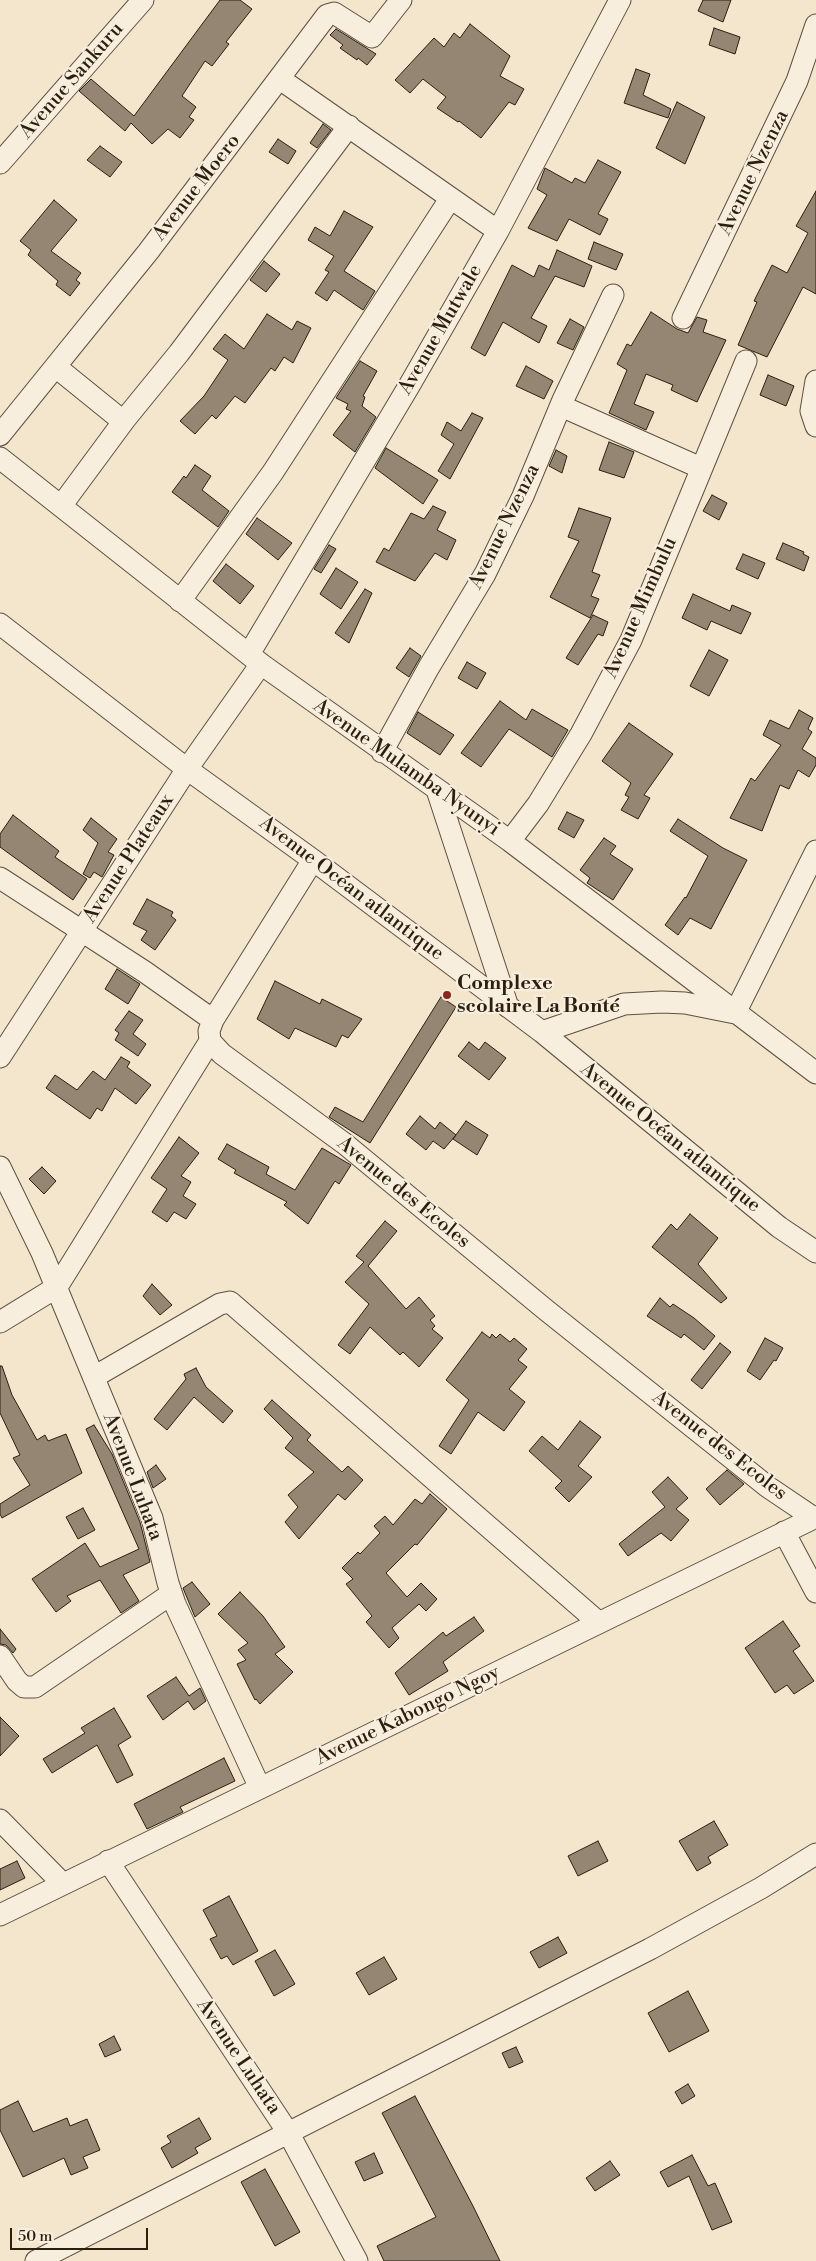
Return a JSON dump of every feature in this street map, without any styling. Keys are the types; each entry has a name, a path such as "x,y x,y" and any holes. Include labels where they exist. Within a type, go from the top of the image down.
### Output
{"street":[{"name":"Avenue Sankuru","path":"0,162 143,0"},
{"name":"Avenue Moero","path":"0,435 148,252 329,14 334,13 372,37 401,0"},
{"name":"Avenue Mutwale","path":"255,659 498,231 620,0"},
{"name":"Avenue Nzenza","path":"683,318 797,81 816,25"},
{"path":"280,79 498,231"},
{"path":"61,506 349,126"},
{"path":"180,601 273,472 368,322 450,199"},
{"name":"Avenue Nzenza","path":"382,752 428,667 485,574 523,496 561,406 613,295"},
{"name":"Avenue Mimbulu","path":"510,841 538,804 576,742 631,640 700,468 746,361"},
{"path":"56,367 119,418 126,418"},
{"path":"816,382 811,411 816,426"},
{"path":"561,406 700,468"},
{"name":"Avenue Mulamba Nyunyi","path":"0,458 255,659 382,752 510,841 816,1073"},
{"name":"Avenue Océan atlantique","path":"0,624 187,769 313,860 542,1032 779,1227 816,1252"},
{"name":"Avenue Plateaux","path":"0,1057 187,769 255,659"},
{"path":"437,790 508,1007"},
{"path":"542,1032 624,1004 677,1003 735,1013 816,851"},
{"path":"0,1322 56,1287 210,1041 209,1031 213,1020 313,860"},
{"path":"0,878 213,1020"},
{"name":"Avenue des Ecoles","path":"210,1041 235,1064 345,1144 546,1310 752,1474 815,1518"},
{"name":"Avenue Luhata","path":"0,1167 42,1253 152,1518 171,1594 260,1788"},
{"path":"94,1378 220,1304 230,1302 598,1622"},
{"name":"Avenue Kabongo Ngoy","path":"0,1914 598,1622 689,1581 815,1518"},
{"name":"Avenue des Ecoles","path":"784,1532 816,1592"},
{"path":"0,1656 17,1681 24,1687 35,1687 171,1594"},
{"path":"0,1820 62,1883"},
{"path":"36,2261 650,1949 761,1888 816,1854"},
{"name":"Avenue Luhata","path":"108,1861 289,2134 357,2261"}],"building":[{"path":"220,0 240,0 252,9 226,42 229,44 212,66 205,61 182,96 196,107 189,117 194,120 180,138 168,129 152,144 131,123 125,131 79,91 91,79 134,116"},
{"path":"703,0 731,0 723,22 698,11"},
{"path":"470,24 510,56 500,76 524,89 515,105 509,102 481,138 459,121 437,108 446,97 423,79 410,93 395,80 434,38 444,47 454,33 460,38"},
{"path":"714,28 740,37 735,54 709,45"},
{"path":"336,29 376,54 367,65 340,48 343,45 330,35"},
{"path":"636,69 650,74 643,95 671,109 668,118 624,103"},
{"path":"677,102 705,117 685,164 656,148"},
{"path":"323,124 331,130 317,148 310,143"},
{"path":"278,139 296,151 288,164 269,152"},
{"path":"100,146 122,162 110,177 87,160"},
{"path":"598,160 621,172 598,214 608,219 600,235 569,219 557,241 528,228 547,195 537,189 545,168 572,183 575,178 585,183"},
{"path":"816,191 816,294 803,287 767,357 738,345 757,302 754,301 772,265 787,273 808,233 796,226"},
{"path":"54,200 77,220 51,251 81,273 76,280 80,283 70,296 56,285 58,281 28,255 31,250 20,241"},
{"path":"344,211 373,227 344,271 375,291 363,310 334,290 327,301 315,293 329,272 325,270 334,256 308,240 315,227 330,236"},
{"path":"594,242 623,254 616,270 588,259"},
{"path":"557,250 592,266 584,287 555,276 531,318 547,326 539,343 503,322 485,356 471,348 512,265 534,277 539,265 549,270"},
{"path":"264,261 280,274 266,292 250,280"},
{"path":"651,312 677,329 688,333 697,317 707,320 703,332 726,340 697,402 671,390 673,385 646,374 634,404 654,412 646,430 609,413 627,370 617,364 627,344 631,346"},
{"path":"267,314 292,330 297,321 311,328 293,363 284,357 275,371 271,368 245,403 235,396 216,419 212,415 195,434 180,421 204,396 228,360 213,349 225,334 244,349"},
{"path":"570,319 584,327 573,350 557,343"},
{"path":"360,361 377,371 363,396 365,397 362,406 376,417 355,452 333,435 351,411 346,409 348,404 336,398"},
{"path":"526,366 553,381 544,399 516,386"},
{"path":"768,375 794,386 786,406 760,395"},
{"path":"472,413 483,418 450,479 438,471 454,444 441,435 447,422 461,431"},
{"path":"609,442 634,452 624,478 599,470"},
{"path":"386,448 438,480 423,504 375,468"},
{"path":"556,450 567,456 562,473 549,466"},
{"path":"195,465 211,476 202,490 229,511 218,527 172,492 184,476 186,478"},
{"path":"712,495 727,503 719,520 703,511"},
{"path":"433,506 446,512 437,530 456,540 447,560 435,553 415,581 376,562 384,548 389,551 411,513 424,519"},
{"path":"579,508 611,518 592,572 600,575 591,596 599,599 590,618 550,597 579,541 568,537"},
{"path":"257,518 292,543 278,560 246,534"},
{"path":"783,543 804,552 803,554 809,557 804,571 776,559"},
{"path":"329,545 336,549 321,573 314,569"},
{"path":"743,554 765,563 758,579 736,569"},
{"path":"226,564 254,586 240,604 213,581"},
{"path":"336,568 358,582 341,609 320,594"},
{"path":"365,589 372,593 349,643 335,633"},
{"path":"693,594 730,611 732,605 751,613 741,634 711,621 707,630 682,618"},
{"path":"593,615 608,622 603,636 598,634 578,665 566,658"},
{"path":"410,648 421,656 409,677 396,668"},
{"path":"709,650 728,660 709,696 690,686"},
{"path":"467,662 486,673 477,689 458,678"},
{"path":"500,701 526,720 532,709 568,730 552,757 509,729 481,767 461,753"},
{"path":"799,710 813,718 808,729 812,732 802,749 816,758 816,765 809,777 798,770 789,789 780,785 762,831 730,818 751,778 755,781 781,745 763,735 770,720 789,729"},
{"path":"418,712 454,735 440,755 407,733"},
{"path":"629,723 673,754 644,795 650,798 638,819 621,810 629,797 625,795 631,783 602,761"},
{"path":"567,812 584,820 574,838 558,829"},
{"path":"13,815 59,851 55,857 87,879 73,900 0,847 0,834"},
{"path":"91,818 117,839 108,852 114,855 102,877 94,872 90,878 83,874 98,843 83,830"},
{"path":"678,819 723,848 747,860 711,929 690,918 678,935 665,925 686,898 708,856 670,831"},
{"path":"604,838 616,846 610,854 633,869 613,900 587,883 590,878 580,870"},
{"path":"147,899 173,912 171,916 176,920 155,950 141,940 147,931 133,924"},
{"path":"117,969 140,984 128,1004 105,989"},
{"path":"275,981 320,1004 322,999 362,1019 348,1038 342,1035 336,1047 295,1028 289,1039 257,1019"},
{"path":"441,997 456,1007 370,1143 329,1117 335,1107 363,1122"},
{"path":"129,1011 143,1020 133,1034 146,1044 138,1056 115,1040 119,1033 115,1030"},
{"path":"469,1042 479,1050 485,1042 506,1058 489,1080 458,1056"},
{"path":"121,1057 130,1062 127,1067 151,1085 136,1104 115,1088 102,1111 97,1108 90,1119 46,1088 55,1075 77,1090 93,1071 105,1080"},
{"path":"420,1116 435,1129 440,1122 456,1135 444,1149 433,1141 426,1150 406,1134"},
{"path":"466,1121 488,1135 477,1155 453,1139"},
{"path":"179,1137 199,1153 181,1176 191,1182 183,1196 196,1204 186,1219 174,1212 167,1222 152,1212 167,1189 151,1178"},
{"path":"227,1144 269,1167 266,1174 295,1190 322,1148 351,1165 339,1184 335,1181 308,1224 284,1205 287,1202 234,1173 236,1170 218,1159"},
{"path":"42,1167 56,1181 44,1194 29,1179"},
{"path":"690,1214 718,1238 698,1264 727,1298 721,1303 652,1247 671,1224 677,1230"},
{"path":"385,1221 397,1231 368,1266 406,1309 419,1297 435,1316 430,1320 435,1326 432,1329 443,1338 419,1367 403,1352 400,1355 370,1327 350,1354 338,1345 369,1304 345,1282 364,1262 356,1256"},
{"path":"152,1284 172,1305 160,1315 143,1296"},
{"path":"660,1298 670,1307 673,1304 694,1318 715,1336 704,1350 684,1334 681,1338 647,1316"},
{"path":"482,1332 490,1338 492,1334 496,1338 500,1334 510,1342 514,1338 527,1349 518,1360 527,1367 509,1389 525,1402 504,1431 478,1412 451,1454 439,1446 469,1400 446,1380"},
{"path":"765,1338 783,1348 776,1361 774,1360 760,1380 747,1371"},
{"path":"720,1343 731,1352 702,1389 691,1380"},
{"path":"0,1366 2,1366 12,1395 37,1440 45,1435 48,1441 66,1434 82,1473 2,1518 0,1504 30,1485 13,1458 20,1455 0,1413"},
{"path":"196,1368 206,1387 233,1411 223,1423 194,1397 167,1430 154,1419 186,1379 184,1374"},
{"path":"272,1400 311,1435 307,1440 342,1472 348,1466 363,1480 345,1500 338,1494 299,1539 285,1522 298,1507 288,1495 314,1472 285,1448 293,1438 264,1409"},
{"path":"580,1421 601,1437 578,1466 592,1477 569,1502 555,1488 562,1481 529,1451 542,1436 558,1450"},
{"path":"94,1425 112,1454 140,1522 150,1562 123,1575 139,1601 121,1613 100,1580 67,1596 71,1601 56,1612 32,1579 85,1543 100,1567 139,1549 86,1429"},
{"path":"156,1465 166,1479 153,1488 147,1472"},
{"path":"727,1470 744,1484 720,1505 706,1489"},
{"path":"668,1477 688,1498 676,1509 689,1520 671,1541 661,1533 628,1556 619,1544 665,1507 652,1492"},
{"path":"430,1494 447,1509 417,1545 415,1544 386,1573 407,1597 421,1583 437,1599 426,1611 419,1604 392,1628 399,1638 389,1648 366,1622 372,1616 346,1584 353,1579 342,1568 358,1552 360,1554 380,1533 374,1526 385,1516 393,1525 415,1499 422,1504"},
{"path":"83,1508 95,1530 78,1539 66,1517"},
{"path":"192,1582 210,1604 195,1617 183,1588"},
{"path":"240,1592 263,1616 285,1647 275,1654 293,1672 260,1704 255,1700 237,1664 246,1660 238,1650 248,1643 218,1614"},
{"path":"474,1617 484,1631 443,1662 448,1671 409,1695 395,1673 443,1632 446,1636"},
{"path":"783,1621 800,1646 793,1651 814,1681 794,1694 787,1685 775,1693 745,1648"},
{"path":"0,1629 16,1649 13,1653 6,1645 0,1644"},
{"path":"176,1677 189,1696 200,1688 206,1701 194,1710 188,1701 163,1720 147,1696"},
{"path":"114,1708 131,1737 118,1745 133,1775 117,1783 97,1745 52,1773 43,1759 85,1733 81,1728"},
{"path":"0,1717 19,1736 0,1756"},
{"path":"224,1758 235,1781 180,1807 183,1812 147,1829 134,1804"},
{"path":"714,1821 728,1845 708,1857 711,1863 697,1871 679,1841"},
{"path":"598,1841 608,1861 578,1876 568,1856"},
{"path":"17,1861 25,1878 0,1890 0,1869"},
{"path":"229,1896 258,1951 233,1965 227,1956 221,1959 210,1939 217,1936 203,1910"},
{"path":"558,1937 567,1953 539,1968 530,1952"},
{"path":"275,1950 295,1984 274,1996 255,1961"},
{"path":"384,1957 397,1979 369,1995 356,1973"},
{"path":"688,1991 709,2031 669,2052 648,2013"},
{"path":"114,2036 121,2050 105,2057 99,2044"},
{"path":"516,2047 523,2062 509,2068 502,2053"},
{"path":"688,2084 695,2096 682,2104 675,2092"},
{"path":"415,2096 500,2261 384,2261 377,2246 436,2217 382,2113"},
{"path":"18,2101 33,2132 67,2118 70,2126 87,2119 100,2150 83,2157 88,2168 71,2175 64,2158 23,2177 0,2130 0,2110"},
{"path":"199,2118 211,2139 195,2148 198,2153 172,2168 161,2148 171,2142 167,2136"},
{"path":"374,2153 383,2173 364,2181 355,2162"},
{"path":"692,2155 708,2186 715,2183 732,2222 712,2230 689,2176 668,2187 660,2172"},
{"path":"610,2161 620,2175 595,2191 586,2178"},
{"path":"265,2169 300,2232 275,2246 241,2182"}],"place":[{"name":"Complexe scolaire La Bonté","path":"447,995"}]}
